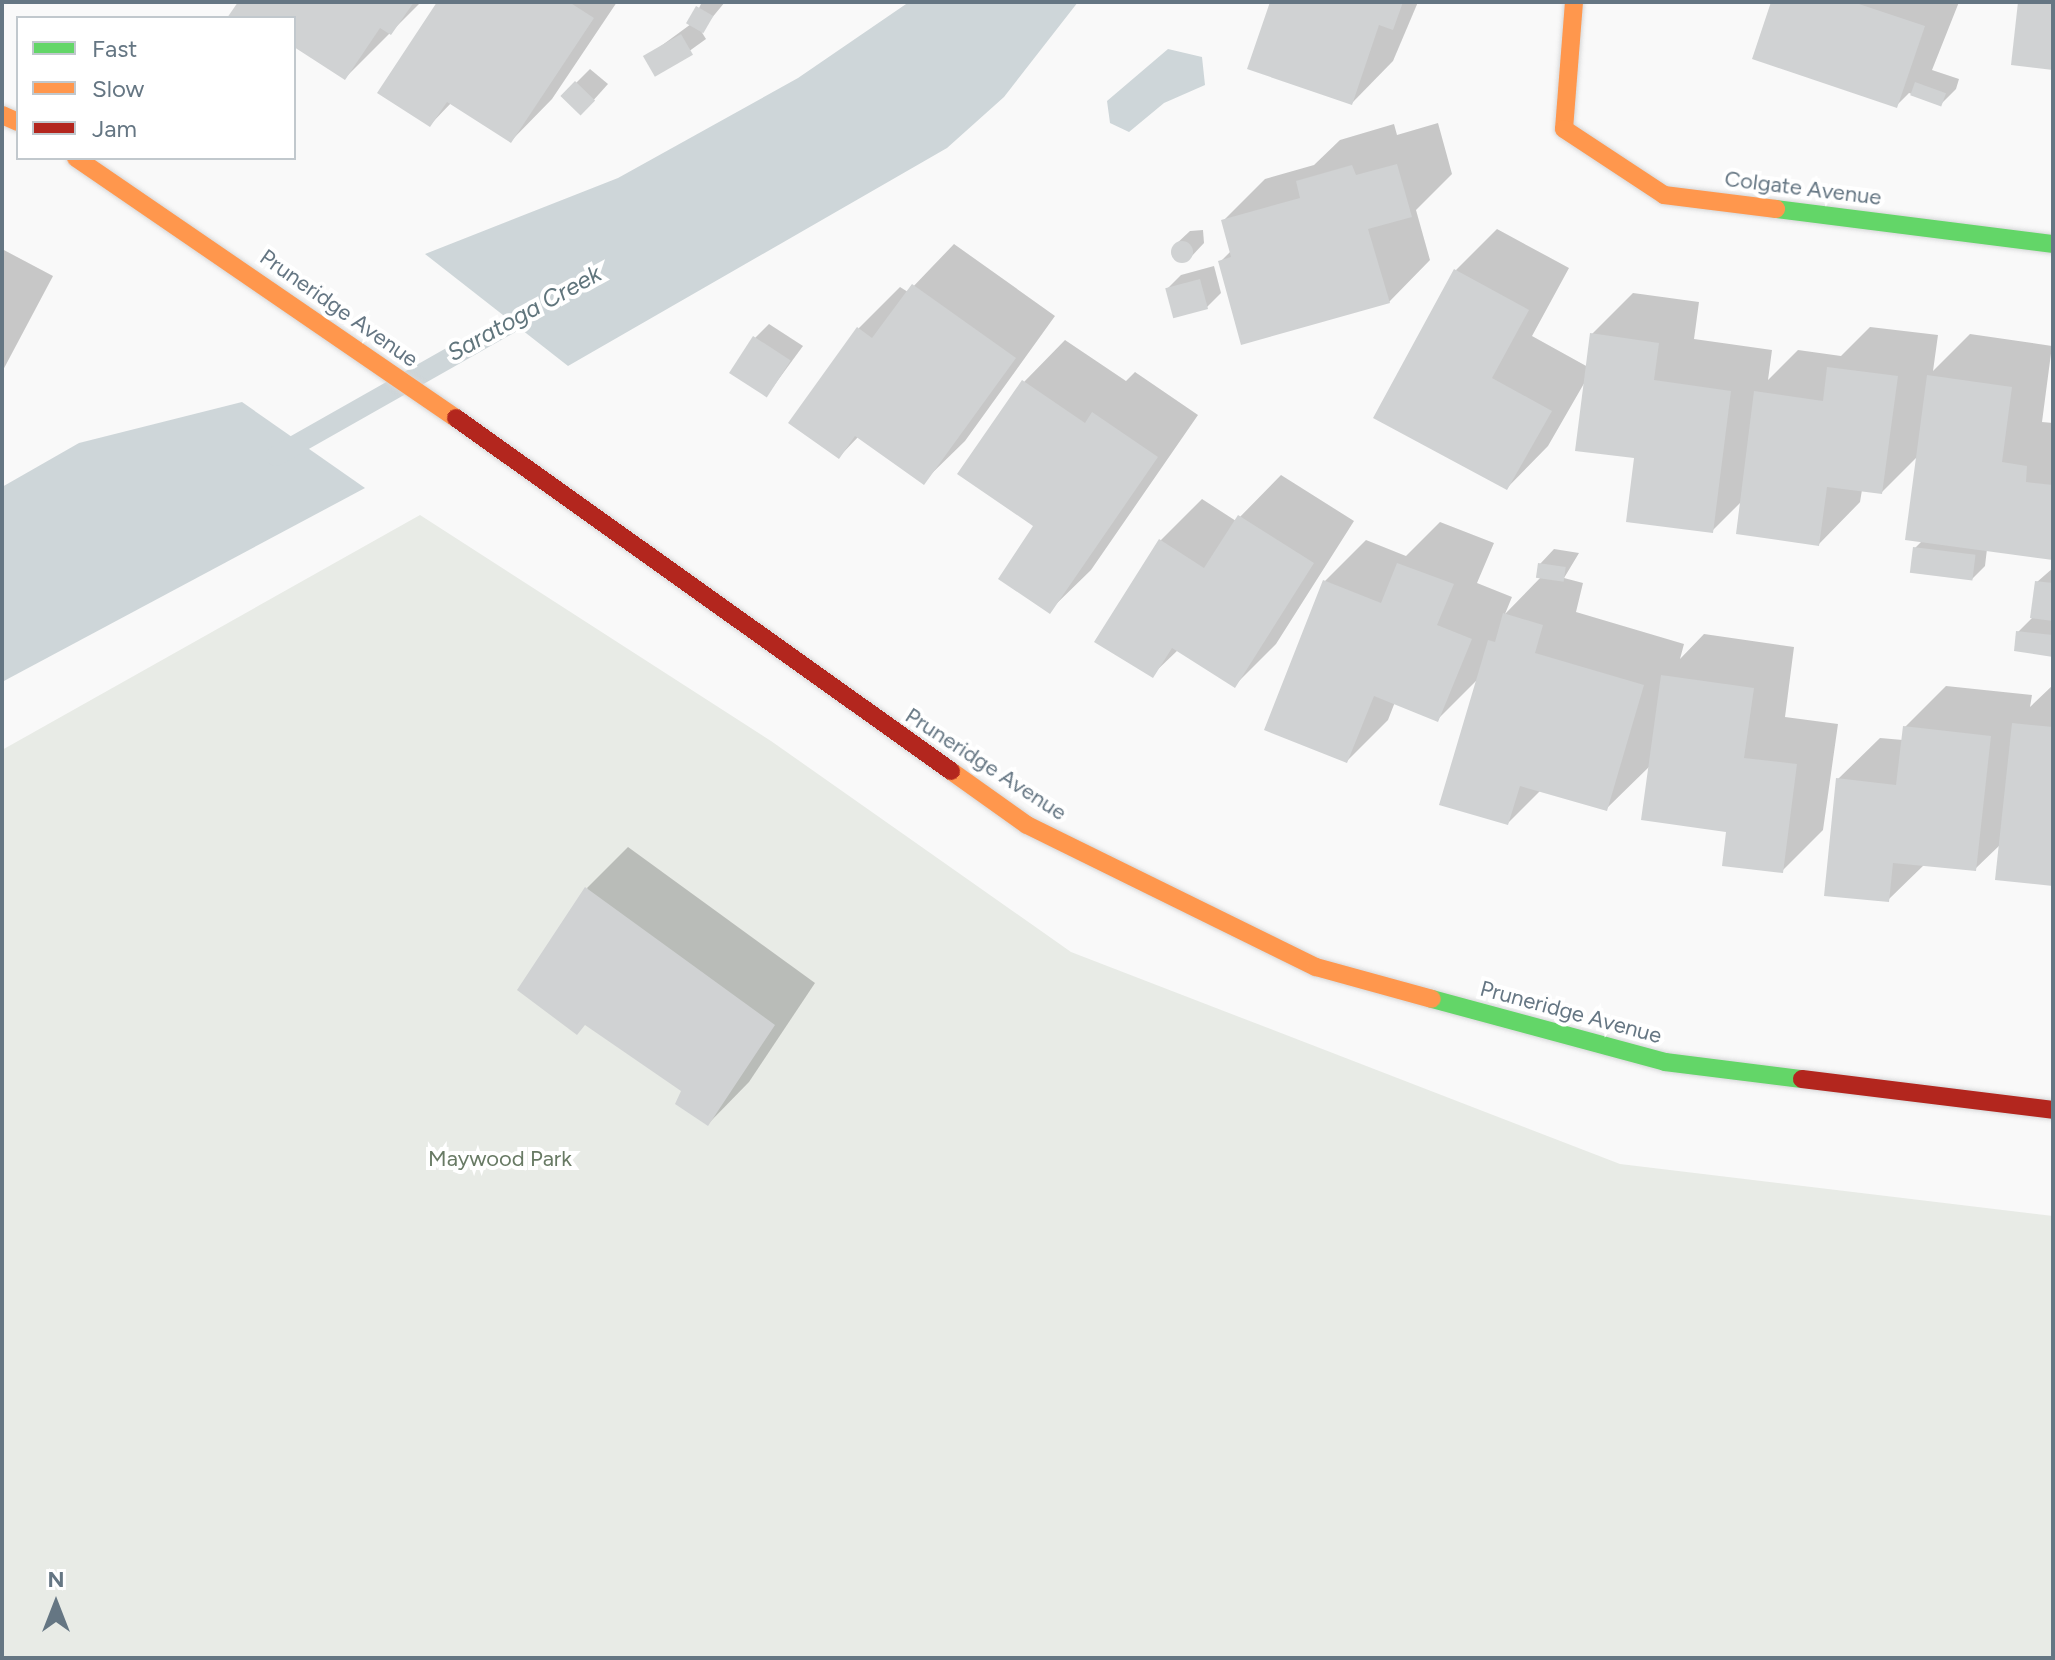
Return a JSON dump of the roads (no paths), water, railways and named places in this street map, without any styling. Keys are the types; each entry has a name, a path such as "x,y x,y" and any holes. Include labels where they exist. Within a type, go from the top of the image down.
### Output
{"main road":[{"name":"Colgate Avenue","path":"1574,2 1564,129 1664,195 2053,244"},
{"name":"Pruneridge Avenue","path":"79,160 328,327 1027,825 1316,967 1665,1062 2053,1110"}],"water":[{"path":"909,2 1078,2 1004,97 947,148 568,366 425,254 618,178 798,78"},
{"path":"1168,49 1202,57 1205,85 1164,103 1129,132 1110,123 1107,101"},
{"path":"242,402 365,488 2,682 2,487 79,443"}],"waterway":[{"name":"Saratoga Creek","path":"276,456 534,310"}],"park label":[{"name":"Maywood Park","path":"500,1159"}]}
